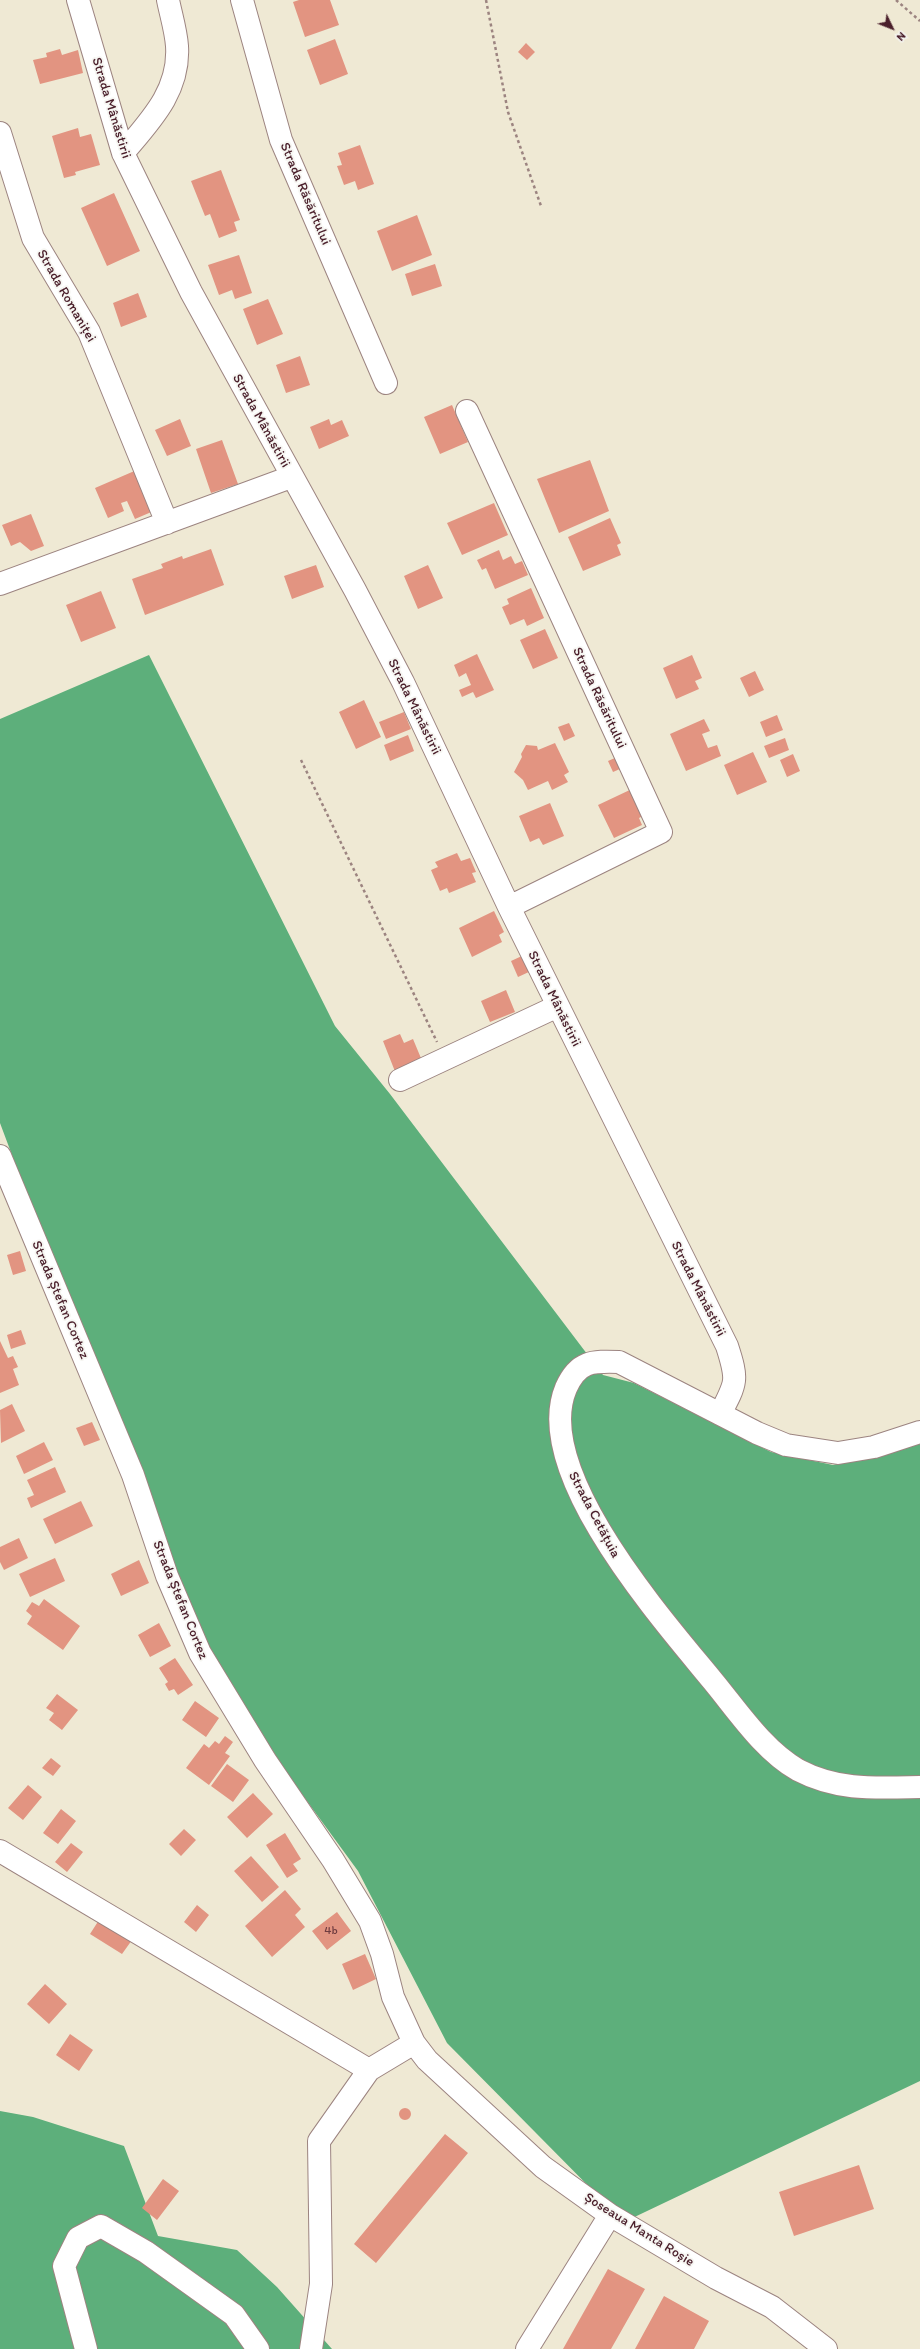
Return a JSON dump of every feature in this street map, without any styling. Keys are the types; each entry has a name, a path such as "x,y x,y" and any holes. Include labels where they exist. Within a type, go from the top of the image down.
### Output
{"street":[{"name":"Strada Mânăstirii","path":"78,0 123,153 191,292 291,477 355,590 403,682 509,907 727,1346 736,1372 733,1391 720,1414"},
{"path":"123,153 163,105 172,86 176,68 177,45 168,0"},
{"name":"Strada Răsăritului","path":"242,0 282,140 386,383"},
{"name":"Strada Romaniței","path":"0,133 33,238 89,332 167,523"},
{"name":"Strada Răsăritului","path":"467,411 660,832 509,907"},
{"path":"0,584 291,477"},
{"path":"400,1080 558,1006"},
{"name":"Strada Ștefan Cortez","path":"0,1156 133,1475 167,1576 200,1653 265,1760 333,1860 370,1921 382,1954 393,1997 414,2043"},
{"name":"Strada Cetățuia","path":"920,1432 874,1447 838,1453 786,1445 720,1414 619,1362 593,1361 572,1374 561,1399 561,1431 569,1468 586,1504 615,1558 676,1637 770,1749 798,1770 839,1786 920,1788"},
{"path":"0,1851 369,2070"},
{"path":"311,2349 321,2284 319,2141 369,2070 414,2043"},
{"name":"Șoseaua Manta Roșie","path":"414,2043 427,2060 543,2167 610,2215 716,2278 772,2307 826,2349"},
{"path":"527,2349 610,2215"},
{"path":"86,2349 64,2266 78,2238 101,2226 146,2252 234,2315 258,2349"}],"path":[{"path":"486,0 508,112 541,206"},
{"path":"896,0 920,21"},
{"path":"301,760 445,1059"}],"green space":[{"path":"149,655 335,1026 390,1094 603,1375 634,1383 771,1452 833,1465 920,1444 920,2081 624,2222 447,2043 358,1871 198,1652 0,1123 0,719"},
{"path":"0,2111 33,2117 124,2146 158,2236 237,2250 277,2287 332,2349 0,2349"}],"building":[{"path":"299,0 330,0 339,25 305,37 293,2"},
{"path":"335,39 348,74 320,85 307,50"},
{"path":"526,43 535,52 527,60 518,52"},
{"path":"60,49 62,55 78,50 83,73 40,84 33,60 47,57 46,53"},
{"path":"78,128 80,137 91,134 100,165 75,172 76,175 64,178 52,136"},
{"path":"360,145 374,184 358,190 355,181 344,185 337,166 342,165 338,153"},
{"path":"221,170 240,220 234,222 237,231 219,238 210,214 205,216 191,181"},
{"path":"114,193 140,251 107,266 81,208"},
{"path":"417,215 432,255 392,271 377,231"},
{"path":"239,255 252,293 235,299 232,290 219,295 208,265"},
{"path":"435,264 442,286 412,296 405,274"},
{"path":"138,293 147,317 121,327 113,303"},
{"path":"268,299 283,334 257,345 243,309"},
{"path":"300,356 310,385 286,393 276,365"},
{"path":"452,405 468,442 440,454 424,417"},
{"path":"180,419 191,446 167,456 155,430"},
{"path":"329,419 331,425 342,420 349,436 319,449 310,427"},
{"path":"222,440 238,484 211,493 196,449"},
{"path":"590,460 609,511 559,533 537,479"},
{"path":"139,469 156,510 135,519 127,501 121,503 124,511 108,518 95,488"},
{"path":"494,503 508,535 462,555 447,523"},
{"path":"31,514 44,546 31,551 20,542 11,546 2,525"},
{"path":"610,518 621,543 617,545 621,555 583,571 568,537"},
{"path":"211,549 224,585 145,615 132,579 163,568 161,564 182,556 183,559"},
{"path":"499,550 503,560 511,556 515,564 522,561 528,575 495,589 486,568 482,570 477,560"},
{"path":"316,565 324,587 292,599 284,576"},
{"path":"428,565 443,598 418,609 404,576"},
{"path":"531,588 544,618 527,626 524,619 510,625 502,607 509,604 507,599"},
{"path":"101,591 116,628 81,642 66,605"},
{"path":"545,629 558,658 533,669 520,640"},
{"path":"477,654 494,690 476,698 473,692 462,697 459,690 471,685 466,673 459,677 454,665"},
{"path":"692,655 702,678 695,681 699,689 676,699 663,668"},
{"path":"755,671 764,690 749,697 740,678"},
{"path":"364,700 381,737 356,749 339,712"},
{"path":"404,712 411,729 386,739 379,722"},
{"path":"777,715 783,730 766,737 760,722"},
{"path":"704,719 710,731 702,734 708,748 717,745 721,756 686,771 670,734"},
{"path":"569,723 575,736 564,741 558,727"},
{"path":"408,735 414,751 390,761 384,745"},
{"path":"785,738 789,750 769,758 764,746"},
{"path":"555,743 569,772 564,775 568,782 552,790 548,781 528,790 523,780 514,772 522,757 521,754 526,745 537,746 538,750"},
{"path":"753,752 767,782 737,795 724,765"},
{"path":"624,754 629,765 613,772 608,761"},
{"path":"793,754 800,771 787,777 780,760"},
{"path":"634,788 647,814 639,818 642,825 614,838 598,805"},
{"path":"550,803 564,836 543,845 539,838 530,842 519,816"},
{"path":"457,853 461,861 470,858 476,872 472,873 476,882 449,893 447,888 440,891 431,870 438,867 435,862"},
{"path":"494,911 504,932 499,935 502,942 472,957 459,928"},
{"path":"524,955 531,971 518,977 511,961"},
{"path":"506,990 515,1012 490,1022 481,1001"},
{"path":"400,1034 404,1043 413,1039 423,1063 396,1074 383,1041"},
{"path":"20,1251 26,1271 13,1275 7,1255"},
{"path":"21,1330 26,1344 11,1349 7,1335"},
{"path":"0,1341 8,1358 13,1356 18,1367 13,1369 19,1385 0,1393"},
{"path":"12,1404 25,1431 1,1443 0,1410"},
{"path":"92,1422 100,1440 84,1446 76,1428"},
{"path":"44,1442 53,1460 24,1474 16,1456"},
{"path":"55,1467 66,1492 31,1508 27,1498 34,1495 27,1480"},
{"path":"81,1501 93,1526 55,1544 43,1519"},
{"path":"19,1538 28,1558 4,1570 0,1562 0,1547"},
{"path":"55,1558 65,1581 30,1597 19,1574"},
{"path":"139,1560 149,1583 121,1596 111,1574"},
{"path":"44,1599 80,1626 63,1650 27,1624 32,1616 26,1611 32,1602 39,1606"},
{"path":"159,1623 171,1646 150,1657 138,1635"},
{"path":"175,1658 193,1685 178,1695 174,1689 169,1691 165,1684 168,1682 159,1668"},
{"path":"57,1694 78,1710 62,1730 49,1720 54,1713 46,1708"},
{"path":"195,1701 219,1718 206,1737 182,1720"},
{"path":"225,1736 233,1742 225,1753 230,1756 209,1785 186,1768 204,1744 209,1748 215,1741 219,1744"},
{"path":"51,1758 61,1766 53,1776 42,1768"},
{"path":"227,1764 249,1780 233,1802 211,1786"},
{"path":"28,1785 42,1797 23,1820 8,1808"},
{"path":"253,1793 273,1814 247,1838 227,1817"},
{"path":"61,1809 76,1821 58,1844 43,1833"},
{"path":"184,1829 196,1840 181,1856 169,1844"},
{"path":"285,1833 301,1859 293,1864 298,1871 287,1878 266,1845"},
{"path":"71,1843 83,1852 67,1872 55,1862"},
{"path":"251,1856 279,1887 262,1902 234,1871"},
{"path":"285,1890 301,1909 295,1915 305,1927 272,1957 245,1926"},
{"path":"197,1905 209,1915 196,1932 184,1922"},
{"path":"337,1912 351,1931 327,1950 312,1931"},
{"path":"99,1920 132,1940 122,1954 90,1934"},
{"path":"365,1954 376,1979 353,1990 342,1964"},
{"path":"45,1984 67,2004 49,2024 27,2004"},
{"path":"70,2034 93,2050 79,2071 56,2055"},
{"path":"403,2108 407,2108 411,2114 407,2120 403,2120 399,2116 399,2112"},
{"path":"445,2134 468,2153 376,2263 354,2244"},
{"path":"859,2165 874,2209 794,2236 779,2192"},
{"path":"163,2179 179,2191 157,2220 142,2208"},
{"path":"608,2269 645,2289 611,2349 563,2349"},
{"path":"664,2296 709,2321 694,2349 635,2349"}]}
